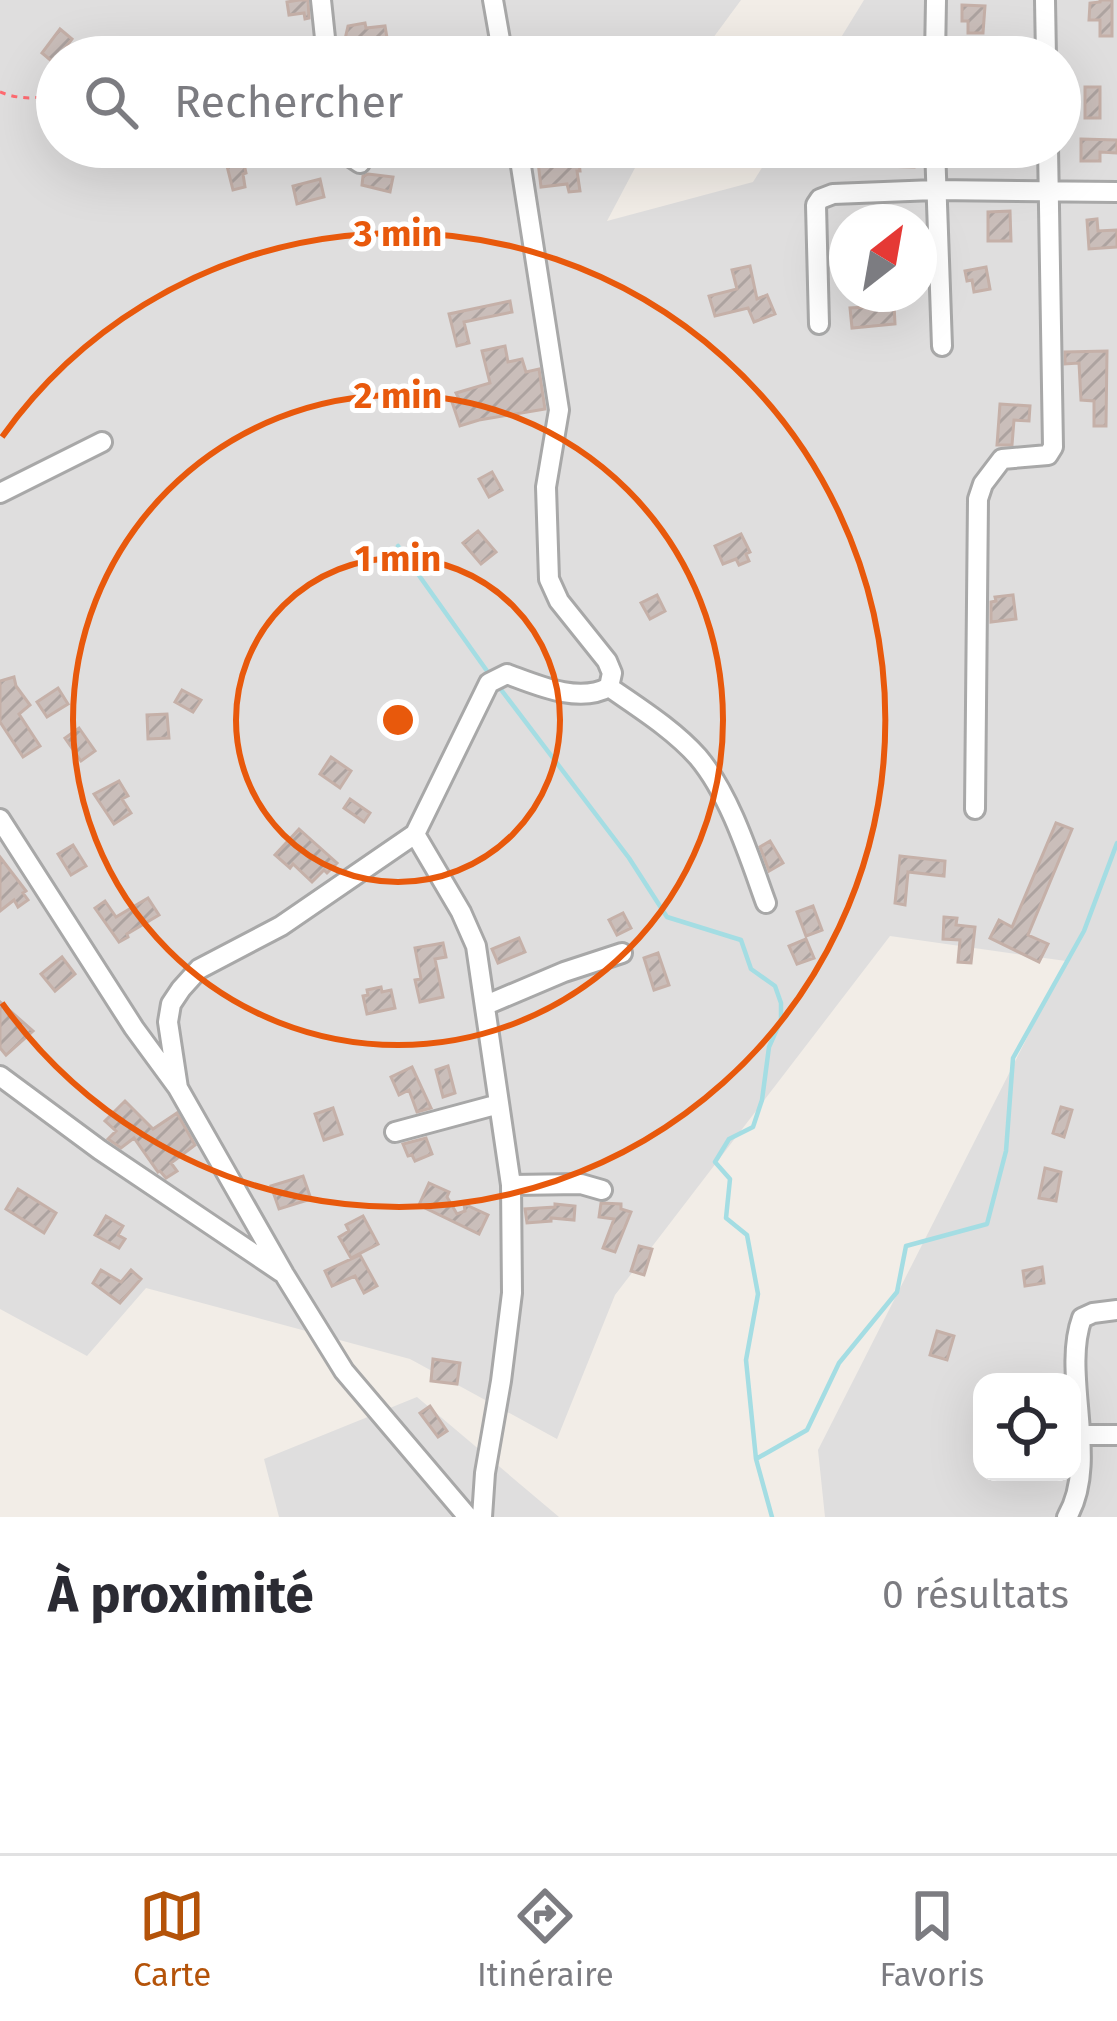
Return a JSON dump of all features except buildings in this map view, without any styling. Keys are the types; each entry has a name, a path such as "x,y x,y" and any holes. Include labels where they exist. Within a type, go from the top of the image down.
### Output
{"street":[{"path":"321,0 326,36"},
{"path":"494,0 500,36"},
{"path":"935,36 936,0"},
{"path":"1045,0 1046,36"},
{"path":"521,168 559,410 546,487 549,579 559,601 607,661 612,673 608,687"},
{"path":"934,168 942,346"},
{"path":"975,809 978,499 1002,459 1048,455 1053,447 1048,168"},
{"path":"819,324 817,201 833,194 935,190 1117,192"},
{"path":"0,493 101,442"},
{"path":"178,1088 168,1022 171,1004 199,969 281,926 415,834 489,683 507,674 579,694 608,687"},
{"path":"608,687 682,742 709,772 766,902"},
{"path":"0,819 178,1088 344,1371 468,1517"},
{"path":"415,834 476,946 511,1185 512,1293 482,1517"},
{"path":"486,1005 622,953"},
{"path":"0,1076 284,1274"},
{"path":"394,1132 499,1104"},
{"path":"511,1185 580,1184 602,1190"},
{"path":"1077,1373 1082,1318 1117,1310"},
{"path":"1081,1436 1117,1435"},
{"path":"1067,1517 1076,1500 1077,1481"}],"path":[{"path":"0,92 36,98"}],"shaded area":[{"path":"0,0 741,0 714,36 36,36 36,168 635,168 607,221 753,182 762,168 1081,168 1081,36 842,36 864,0 1117,0 1117,1517 825,1517 818,1450 1066,961 890,936 615,1295 557,1439 410,1359 146,1288 87,1356 0,1309"},
{"path":"417,1397 559,1517 279,1517 264,1459"}],"waterway":[{"path":"398,546 492,678"},
{"path":"499,687 629,858 667,917 741,940 751,969 775,986 781,1003 781,1020 769,1047 753,1127 729,1139 715,1162 730,1179 726,1218 747,1235 758,1294 746,1360 756,1459"},
{"path":"772,1517 756,1459 807,1430 839,1363 897,1292 906,1246 987,1224 1006,1151 1013,1058 1084,931 1117,843"}]}
